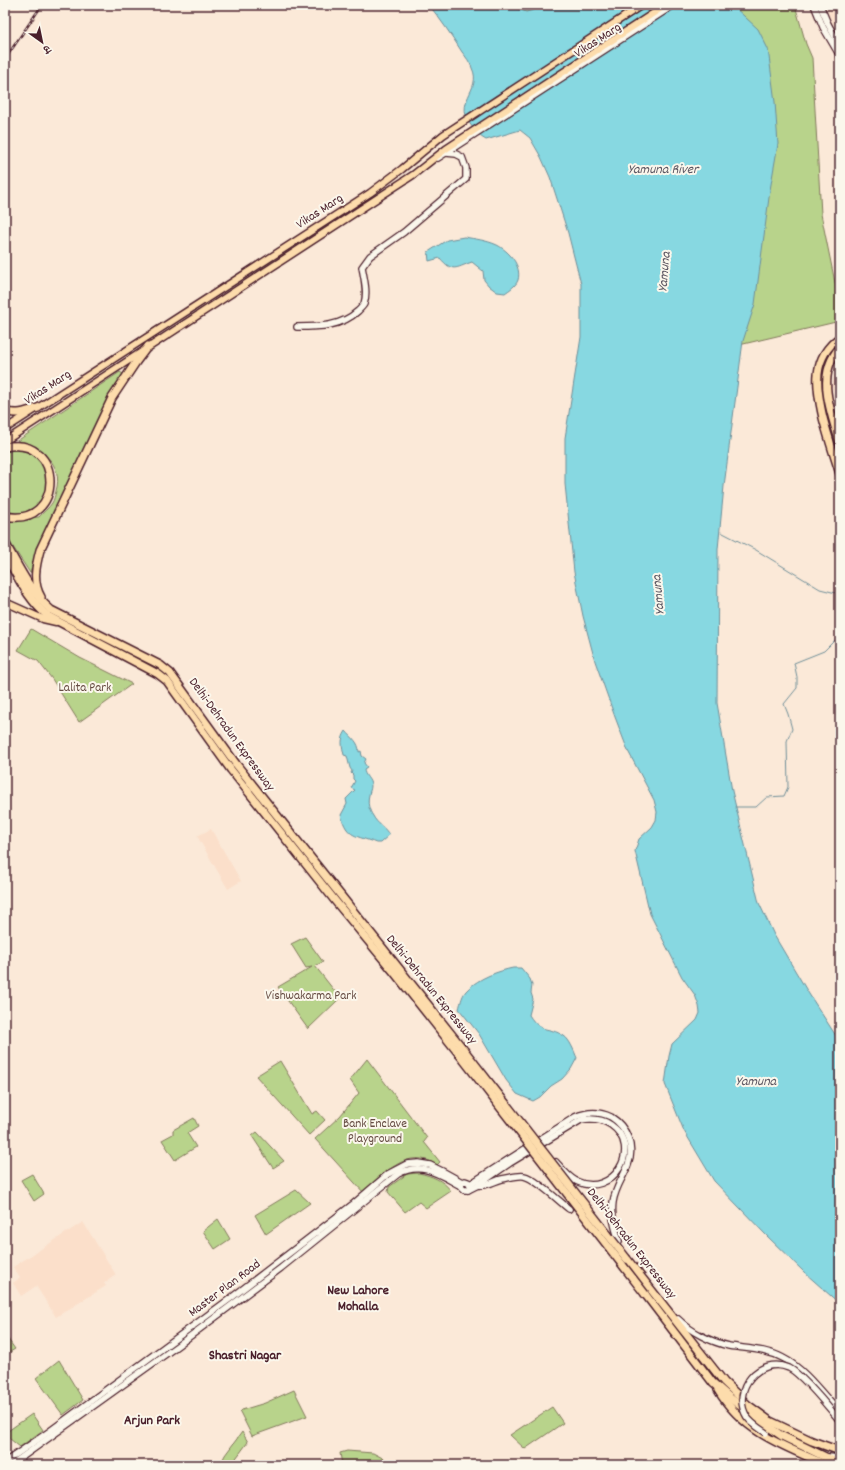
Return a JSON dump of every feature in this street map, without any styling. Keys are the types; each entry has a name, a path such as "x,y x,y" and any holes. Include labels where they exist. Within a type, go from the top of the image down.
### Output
{"highway":[{"path":"840,337 833,342 825,353 818,372 818,392 826,428 840,474"},
{"path":"57,614 42,599 36,587 35,574 40,550 112,398 148,346"},
{"path":"840,347 831,361 826,381 827,395 840,443"},
{"path":"5,411 12,414 21,414 38,408"},
{"path":"5,447 22,446 38,454 49,469 51,480 47,498 35,511 18,517 5,516"},
{"name":"Delhi-Dehradun Expressway","path":"5,543 31,589 57,614 166,670 173,676 221,743 233,767 336,902 394,972 713,1383 767,1426 798,1445 840,1464"},
{"name":"Delhi-Dehradun Expressway","path":"5,555 33,601 44,613 58,622 164,678 170,684 220,754 233,767 464,1050 724,1382 748,1405 770,1421 812,1441 840,1451"},
{"path":"713,1383 730,1408 742,1420 789,1449 826,1465"},
{"path":"812,1441 840,1457"}],"main road":[{"name":"Vikas Marg","path":"5,429 370,193 402,169 436,139 642,5"},
{"name":"Vikas Marg","path":"413,174 666,5"},
{"name":"Vikas Marg","path":"5,441 148,346 446,153 463,140 674,5"},
{"path":"814,5 823,27 840,55"},
{"path":"816,12 822,8 828,24 840,46"},
{"path":"297,327 319,327 336,324 351,318 364,305 366,292 362,267 370,256 404,232 466,179 466,168 462,157 456,154 446,153"},
{"path":"5,602 44,619 58,622"},
{"path":"469,1187 478,1185 545,1140 575,1117 587,1113 608,1116 622,1126 628,1137 631,1154 628,1166 620,1179 615,1194 613,1211 615,1228 619,1242"},
{"path":"10,1465 177,1346 281,1268 373,1196 398,1174 411,1168 424,1169 461,1184 464,1190 509,1158 545,1140 578,1121 585,1119 597,1119 609,1124 620,1136 624,1147 624,1159 619,1170 607,1180 592,1184 580,1182 570,1176 556,1162 537,1139 524,1127"},
{"name":"Master Plan Road","path":"5,1462 50,1431 237,1294 354,1204 388,1174 407,1164 424,1163 442,1171 461,1184"},
{"path":"478,1185 484,1186 496,1180 517,1176 526,1177 535,1182 569,1209"},
{"path":"667,1310 695,1332 712,1340 727,1345 763,1351 787,1360 802,1371 840,1413"},
{"path":"832,1465 788,1445 766,1433 751,1422 745,1414 743,1407 742,1395 744,1386 751,1376 760,1369 772,1366 787,1368 798,1375 840,1421"},
{"path":"824,1456 840,1457"}],"shaded area":[{"path":"825,5 840,5 840,37 831,20"},
{"path":"840,366 840,414 832,385"},
{"path":"211,829 241,881 228,889 197,836"},
{"path":"83,1222 116,1275 104,1283 106,1286 56,1317 36,1286 21,1296 13,1283 20,1278 13,1267"}],"green space":[{"path":"508,5 541,5 532,10 525,11"},
{"path":"724,5 795,5 806,44 812,58 821,214 840,307 840,321 714,351"},
{"path":"120,372 123,374 44,533 30,573 5,532 5,519 39,517 53,502 58,481 54,465 42,452 17,441"},
{"path":"14,450 27,452 36,457 43,465 47,475 47,486 44,496 37,505 24,512 5,514 5,452"},
{"name":"Lalita Park","path":"31,629 80,658 132,684 79,722 52,679 38,661 18,650"},
{"name":"Vishwakarma Park","path":"305,937 323,962 315,966 340,998 308,1029 278,987 312,967 306,968 291,944"},
{"name":"Bank Enclave Playground","path":"367,1059 427,1138 424,1142 440,1162 437,1165 426,1160 406,1160 388,1170 364,1193 315,1139 340,1116 359,1093 350,1080"},
{"path":"280,1061 312,1114 317,1111 325,1120 309,1135 256,1076"},
{"path":"194,1118 198,1126 187,1133 196,1147 175,1160 162,1140 173,1134 173,1130"},
{"path":"257,1132 284,1161 273,1168 252,1136"},
{"path":"419,1173 437,1179 451,1191 426,1208 419,1202 405,1212 388,1192 389,1187 407,1174"},
{"path":"32,1174 44,1194 34,1201 21,1180"},
{"path":"296,1190 310,1203 266,1234 255,1215"},
{"path":"218,1219 230,1239 215,1249 203,1231"},
{"path":"5,1335 15,1349 5,1355"},
{"path":"59,1360 83,1400 63,1415 36,1378"},
{"path":"294,1390 307,1416 252,1436 240,1412"},
{"path":"552,1407 563,1423 525,1449 510,1435"},
{"path":"32,1414 43,1430 20,1447 5,1435 5,1433"},
{"path":"242,1432 248,1442 231,1465 220,1465 225,1455"},
{"path":"347,1451 373,1453 396,1465 342,1465 340,1453"}],"water":[{"name":"Yamuna","path":"429,5 508,5 526,12 534,10 541,5 732,5 758,29 768,49 775,102 778,144 770,190 755,304 743,341 724,486 718,549 717,703 732,791 759,903 774,935 840,1042 840,1304 766,1235 714,1181 684,1131 665,1084 672,1044 697,1020 700,1013 695,995 682,977 650,914 635,851 639,839 652,827 656,820 657,812 654,800 628,751 595,661 583,616 574,572 565,484 565,438 581,337 581,284 568,233 550,177 541,157 530,138 520,130 486,140 473,128 467,119 465,110 466,103 474,83 472,68 438,16"},
{"path":"464,237 493,243 506,251 514,260 518,269 518,280 514,286 505,293 497,292 484,280 483,271 472,262 454,268 448,266 440,258 429,261 428,252 447,240"},
{"path":"346,731 355,740 358,745 359,752 361,751 362,756 366,759 364,763 367,767 364,771 370,781 371,786 368,801 369,809 375,819 389,835 380,843 353,835 349,832 343,822 341,815 347,804 346,799 355,790 351,788 355,781 351,773 352,771 347,756 344,755 342,745 342,740"},
{"path":"521,968 530,979 533,999 529,1015 541,1028 564,1036 572,1046 577,1058 571,1069 562,1079 533,1101 517,1094 506,1080 479,1034 459,1009 464,993 472,985 501,971"}],"waterway":[{"path":"721,532 756,550 820,589 840,594"},
{"path":"735,807 756,807 767,797 784,796 788,787 787,741 792,729 784,704 797,688 797,677 794,663 824,651 837,638 840,639"}],"railway":[{"path":"5,59 42,5"}],"district":[{"name":"New Lahore Mohalla","path":"358,1300"},
{"name":"Shastri Nagar","path":"245,1356"},
{"name":"Arjun Park","path":"152,1421"}],"water label":[{"name":"Yamuna River","path":"663,170"}]}
